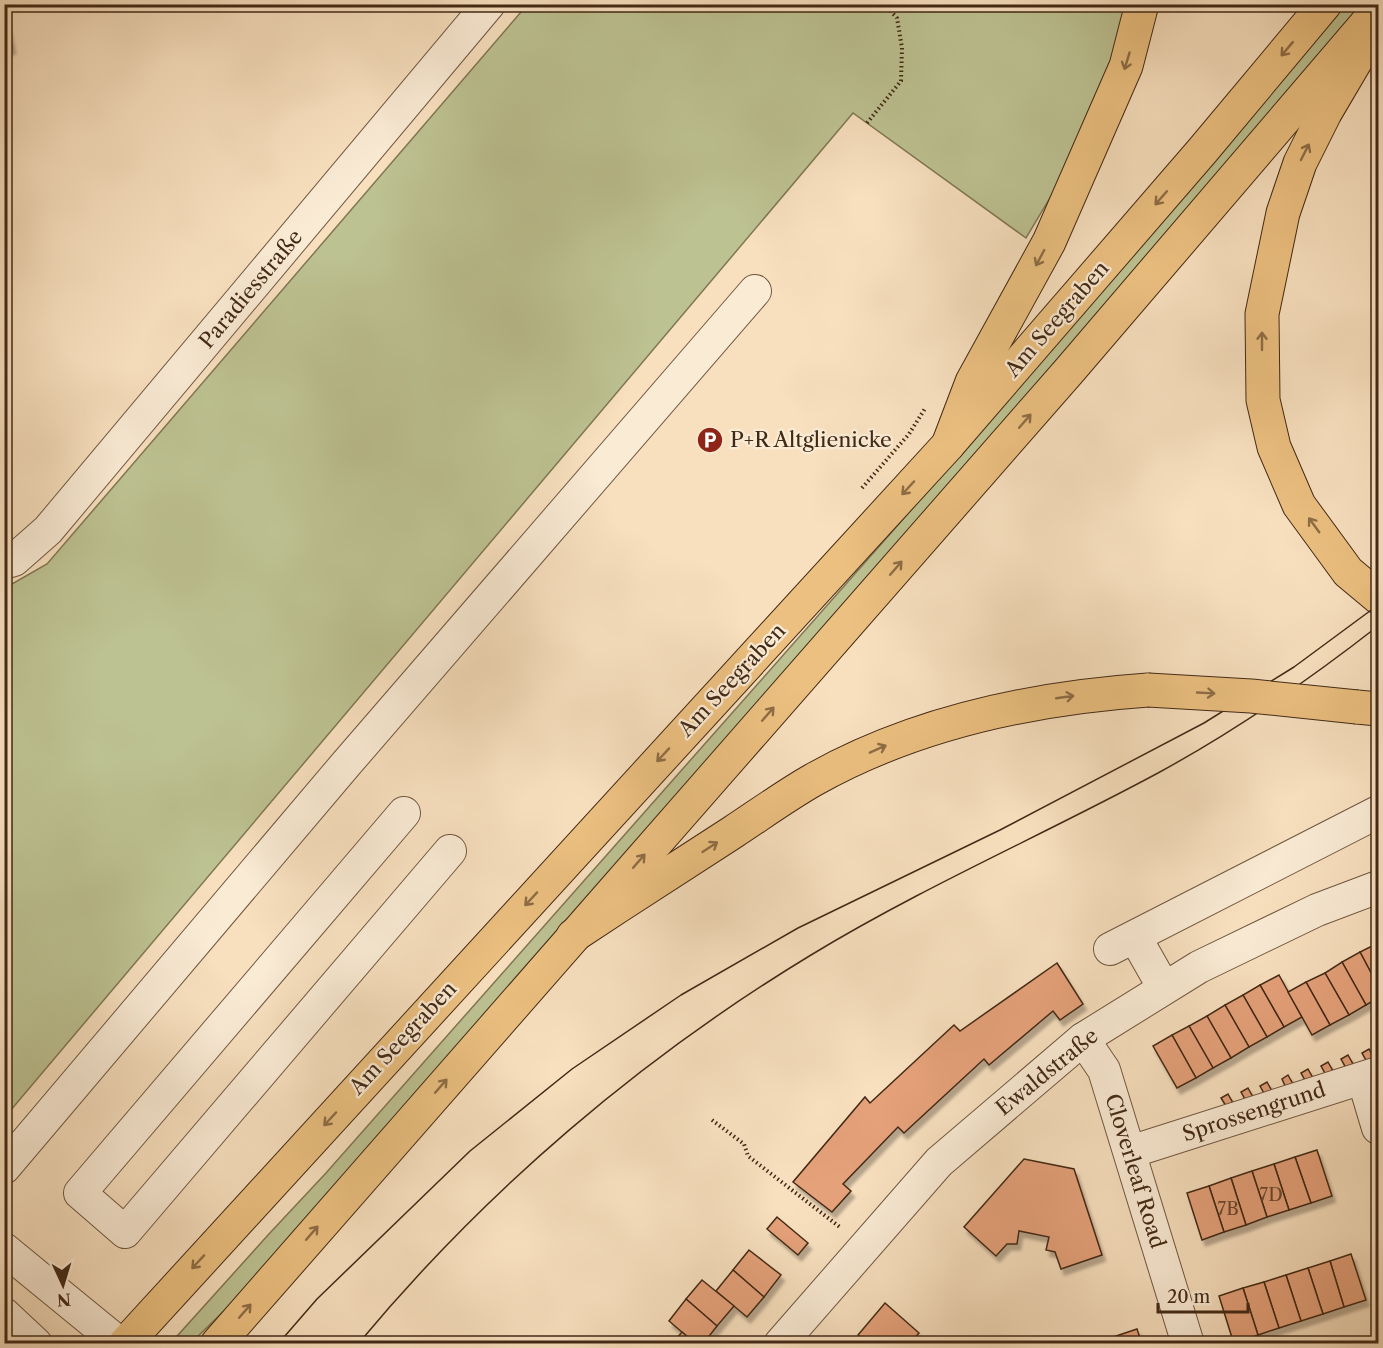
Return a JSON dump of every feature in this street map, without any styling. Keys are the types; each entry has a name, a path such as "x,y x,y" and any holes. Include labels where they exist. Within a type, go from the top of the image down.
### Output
{"main road":[{"path":"948,445 972,382 1049,242 1126,66 1142,4"},
{"name":"Am Seegraben","path":"125,1344 948,445 1203,150 1325,4"},
{"name":"Am Seegraben","path":"217,1344 1069,371 1378,9"},
{"path":"1378,23 1325,113 1300,163 1283,213 1262,314 1263,400 1274,447 1299,504 1348,572 1378,597"},
{"path":"573,936 812,780 890,744 958,721 1011,707 1088,694 1148,690 1251,696 1368,708"}],"street":[{"name":"Paradiesstraße","path":"4,563 14,560 48,530 489,4"},
{"path":"4,1168 354,755 755,291"},
{"path":"1164,988 1122,943 1378,812"},
{"path":"405,813 80,1193 125,1232 450,851"},
{"name":"Ewaldstraße","path":"780,1344 939,1162 1083,1039 1199,967 1317,910 1378,887"},
{"name":"Cloverleaf Road","path":"1083,1039 1104,1071 1188,1344"},
{"path":"1370,1076 1378,1128"},
{"name":"Sprossengrund","path":"1130,1152 1370,1076"},
{"path":"4,1249 120,1344"},
{"path":"4,1314 36,1344"}],"path":[{"path":"867,123 901,81 902,48 897,18 884,4"},
{"path":"855,496 909,434 928,404"},
{"path":"712,1120 744,1144 748,1156 865,1246"}],"green space":[{"path":"527,5 1128,5 1113,65 1059,183 1026,238 853,113 5,1117 5,588 47,564"},
{"path":"1345,5 1361,5 914,527 232,1303 191,1343 170,1344 326,1173 898,525"}],"building":[{"path":"6,18 12,48 4,50 4,19"},
{"path":"1378,943 1378,986 1360,952"},
{"path":"1360,952 1378,986 1378,998 1366,1005 1342,962"},
{"path":"1342,962 1366,1005 1349,1015 1325,973"},
{"path":"1057,963 1083,1004 1060,1020 1053,1011 989,1065 984,1059 904,1133 898,1127 843,1184 851,1191 832,1212 793,1182 865,1097 870,1103 954,1025 960,1031"},
{"path":"1325,973 1349,1015 1330,1025 1306,982"},
{"path":"1279,975 1302,1017 1284,1027 1260,985"},
{"path":"1306,982 1330,1025 1312,1035 1288,992"},
{"path":"1260,985 1284,1027 1267,1037 1243,995"},
{"path":"1243,995 1267,1037 1249,1047 1225,1005"},
{"path":"1225,1005 1249,1047 1231,1058 1207,1016"},
{"path":"1207,1016 1231,1058 1213,1068 1189,1026"},
{"path":"1189,1026 1213,1068 1196,1078 1172,1035"},
{"path":"1172,1035 1196,1078 1177,1088 1153,1046"},
{"path":"1369,1049 1374,1058 1367,1062 1362,1053"},
{"path":"1348,1055 1353,1064 1346,1068 1341,1059"},
{"path":"1328,1062 1333,1071 1326,1075 1321,1066"},
{"path":"1308,1069 1313,1078 1306,1082 1301,1073"},
{"path":"1288,1075 1293,1084 1286,1088 1282,1079"},
{"path":"1267,1082 1272,1091 1265,1095 1260,1086"},
{"path":"1248,1088 1253,1097 1246,1101 1241,1092"},
{"path":"1228,1094 1233,1103 1226,1106 1221,1098"},
{"path":"1317,1150 1332,1196 1311,1203 1295,1157"},
{"path":"1295,1157 1311,1203 1289,1210 1274,1164"},
{"path":"1024,1159 1074,1169 1102,1255 1061,1269 1055,1252 1046,1250 1049,1237 1019,1231 1017,1244 1007,1244 996,1256 964,1227"},
{"path":"1274,1164 1289,1210 1267,1217 1252,1171"},
{"path":"1252,1171 1267,1217 1246,1225 1231,1178"},
{"path":"1231,1178 1246,1225 1224,1232 1209,1186"},
{"path":"1209,1186 1224,1232 1202,1240 1187,1193"},
{"path":"777,1217 808,1243 798,1255 767,1229"},
{"path":"749,1250 781,1275 764,1297 733,1270"},
{"path":"1351,1254 1366,1300 1344,1307 1330,1261"},
{"path":"1330,1261 1344,1307 1323,1314 1308,1268"},
{"path":"1308,1268 1323,1314 1301,1321 1286,1275"},
{"path":"733,1270 764,1297 747,1317 716,1291"},
{"path":"1286,1275 1301,1321 1279,1328 1264,1282"},
{"path":"702,1280 734,1306 717,1326 686,1299"},
{"path":"1264,1282 1279,1328 1258,1335 1243,1288"},
{"path":"1243,1288 1258,1335 1234,1344 1219,1296"},
{"path":"686,1299 717,1326 703,1344 696,1344 669,1321"},
{"path":"885,1303 919,1333 909,1344 858,1344 862,1339 858,1335"},
{"path":"1137,1329 1142,1344 1095,1344 1095,1343"},
{"path":"682,1332 696,1344 672,1344"}],"tram line":[{"path":"278,1344 317,1299 470,1151 572,1069 681,995 798,928 1000,830 1204,723 1294,667 1378,605"},
{"path":"358,1344 407,1287 513,1180 569,1130 686,1038 748,995 853,930 1187,757 1271,704 1378,626"}],"place":[{"name":"P+R Altglienicke","path":"710,440"}]}
